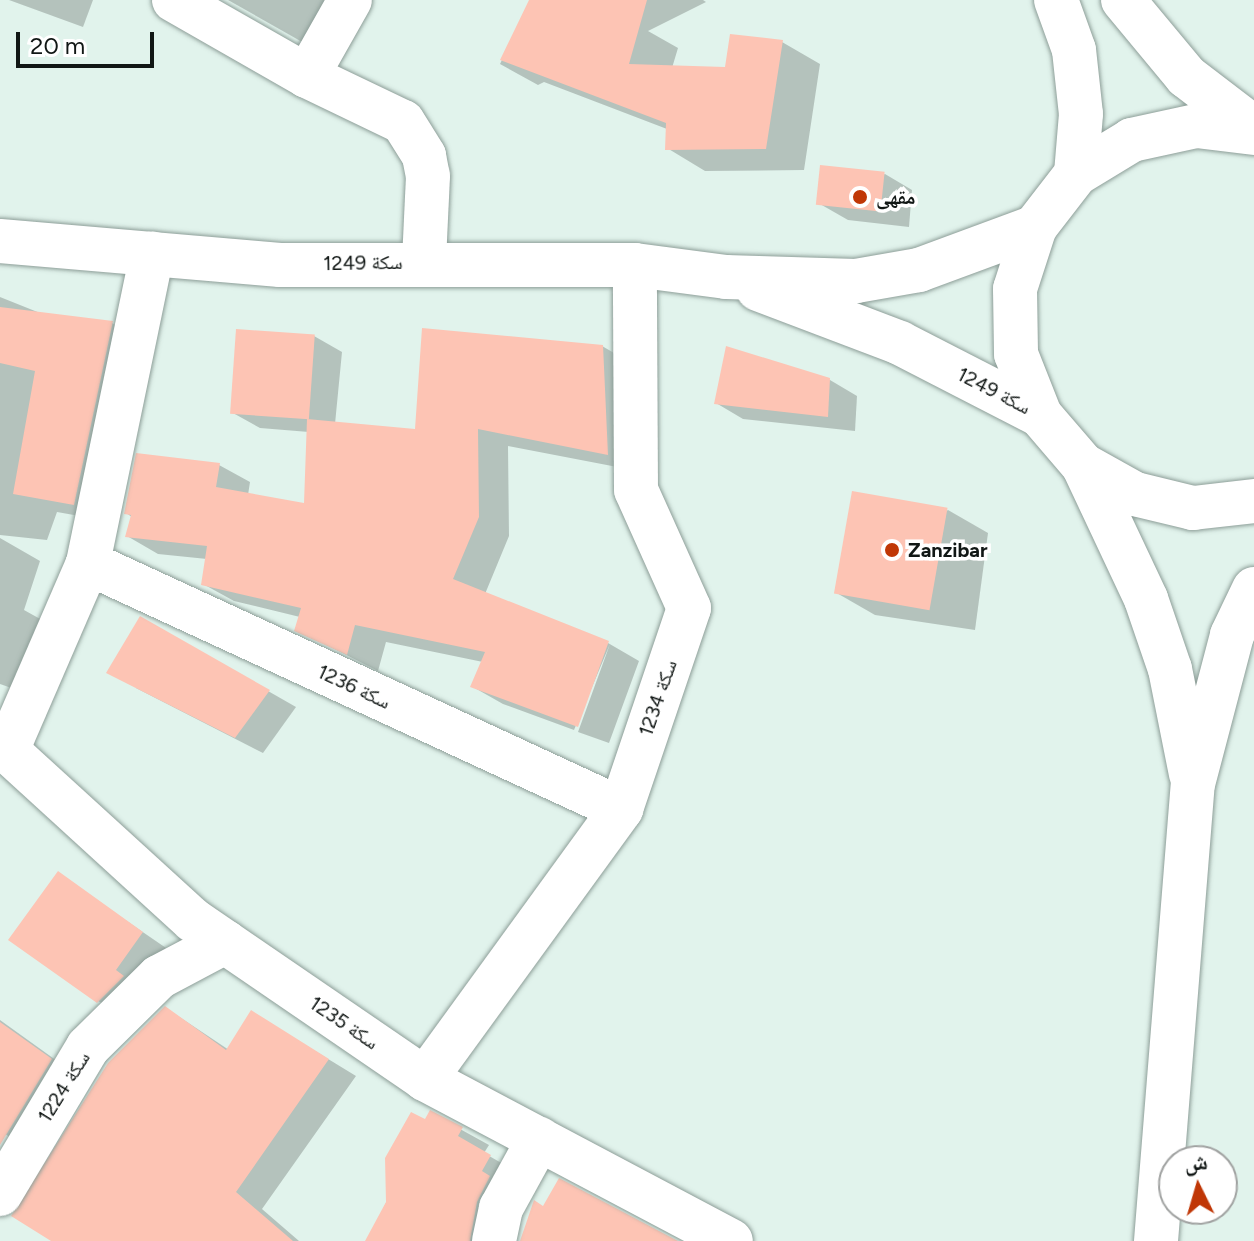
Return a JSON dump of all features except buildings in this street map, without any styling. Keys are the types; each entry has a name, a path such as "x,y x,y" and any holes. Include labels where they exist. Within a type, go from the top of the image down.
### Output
{"street":[{"path":"174,0 307,76 387,110 416,138 428,176 424,262"},
{"path":"307,76 350,0"},
{"path":"1056,0 1074,50 1081,114 1076,174"},
{"path":"1123,0 1186,76 1254,130"},
{"path":"1193,784 1170,669 1146,599 1083,465 1040,415 1016,354 1015,289 1035,227 1076,174 1132,140 1196,126 1254,130"},
{"name":"سكة 1249","path":"0,241 280,265 424,262 635,265 726,277 856,281 903,273 1035,227"},
{"path":"4,746 88,563 152,254"},
{"name":"سكة 1234","path":"425,1079 621,809 689,608 636,490 635,265"},
{"name":"سكة 1249","path":"726,277 900,343 1040,415"},
{"path":"1083,465 1135,494 1193,508 1254,501"},
{"name":"سكة 1236","path":"88,563 621,809"},
{"path":"1156,1241 1193,784 1232,635 1254,589"},
{"name":"سكة 1235","path":"4,746 193,920 425,1079 731,1241"},
{"name":"سكة 1224","path":"0,1194 88,1047 159,977 225,942"},
{"path":"494,1241 501,1208 539,1139"}],"place":[{"name":"مقهى","path":"860,197"},
{"name":"Zanzibar","path":"892,550"}]}
